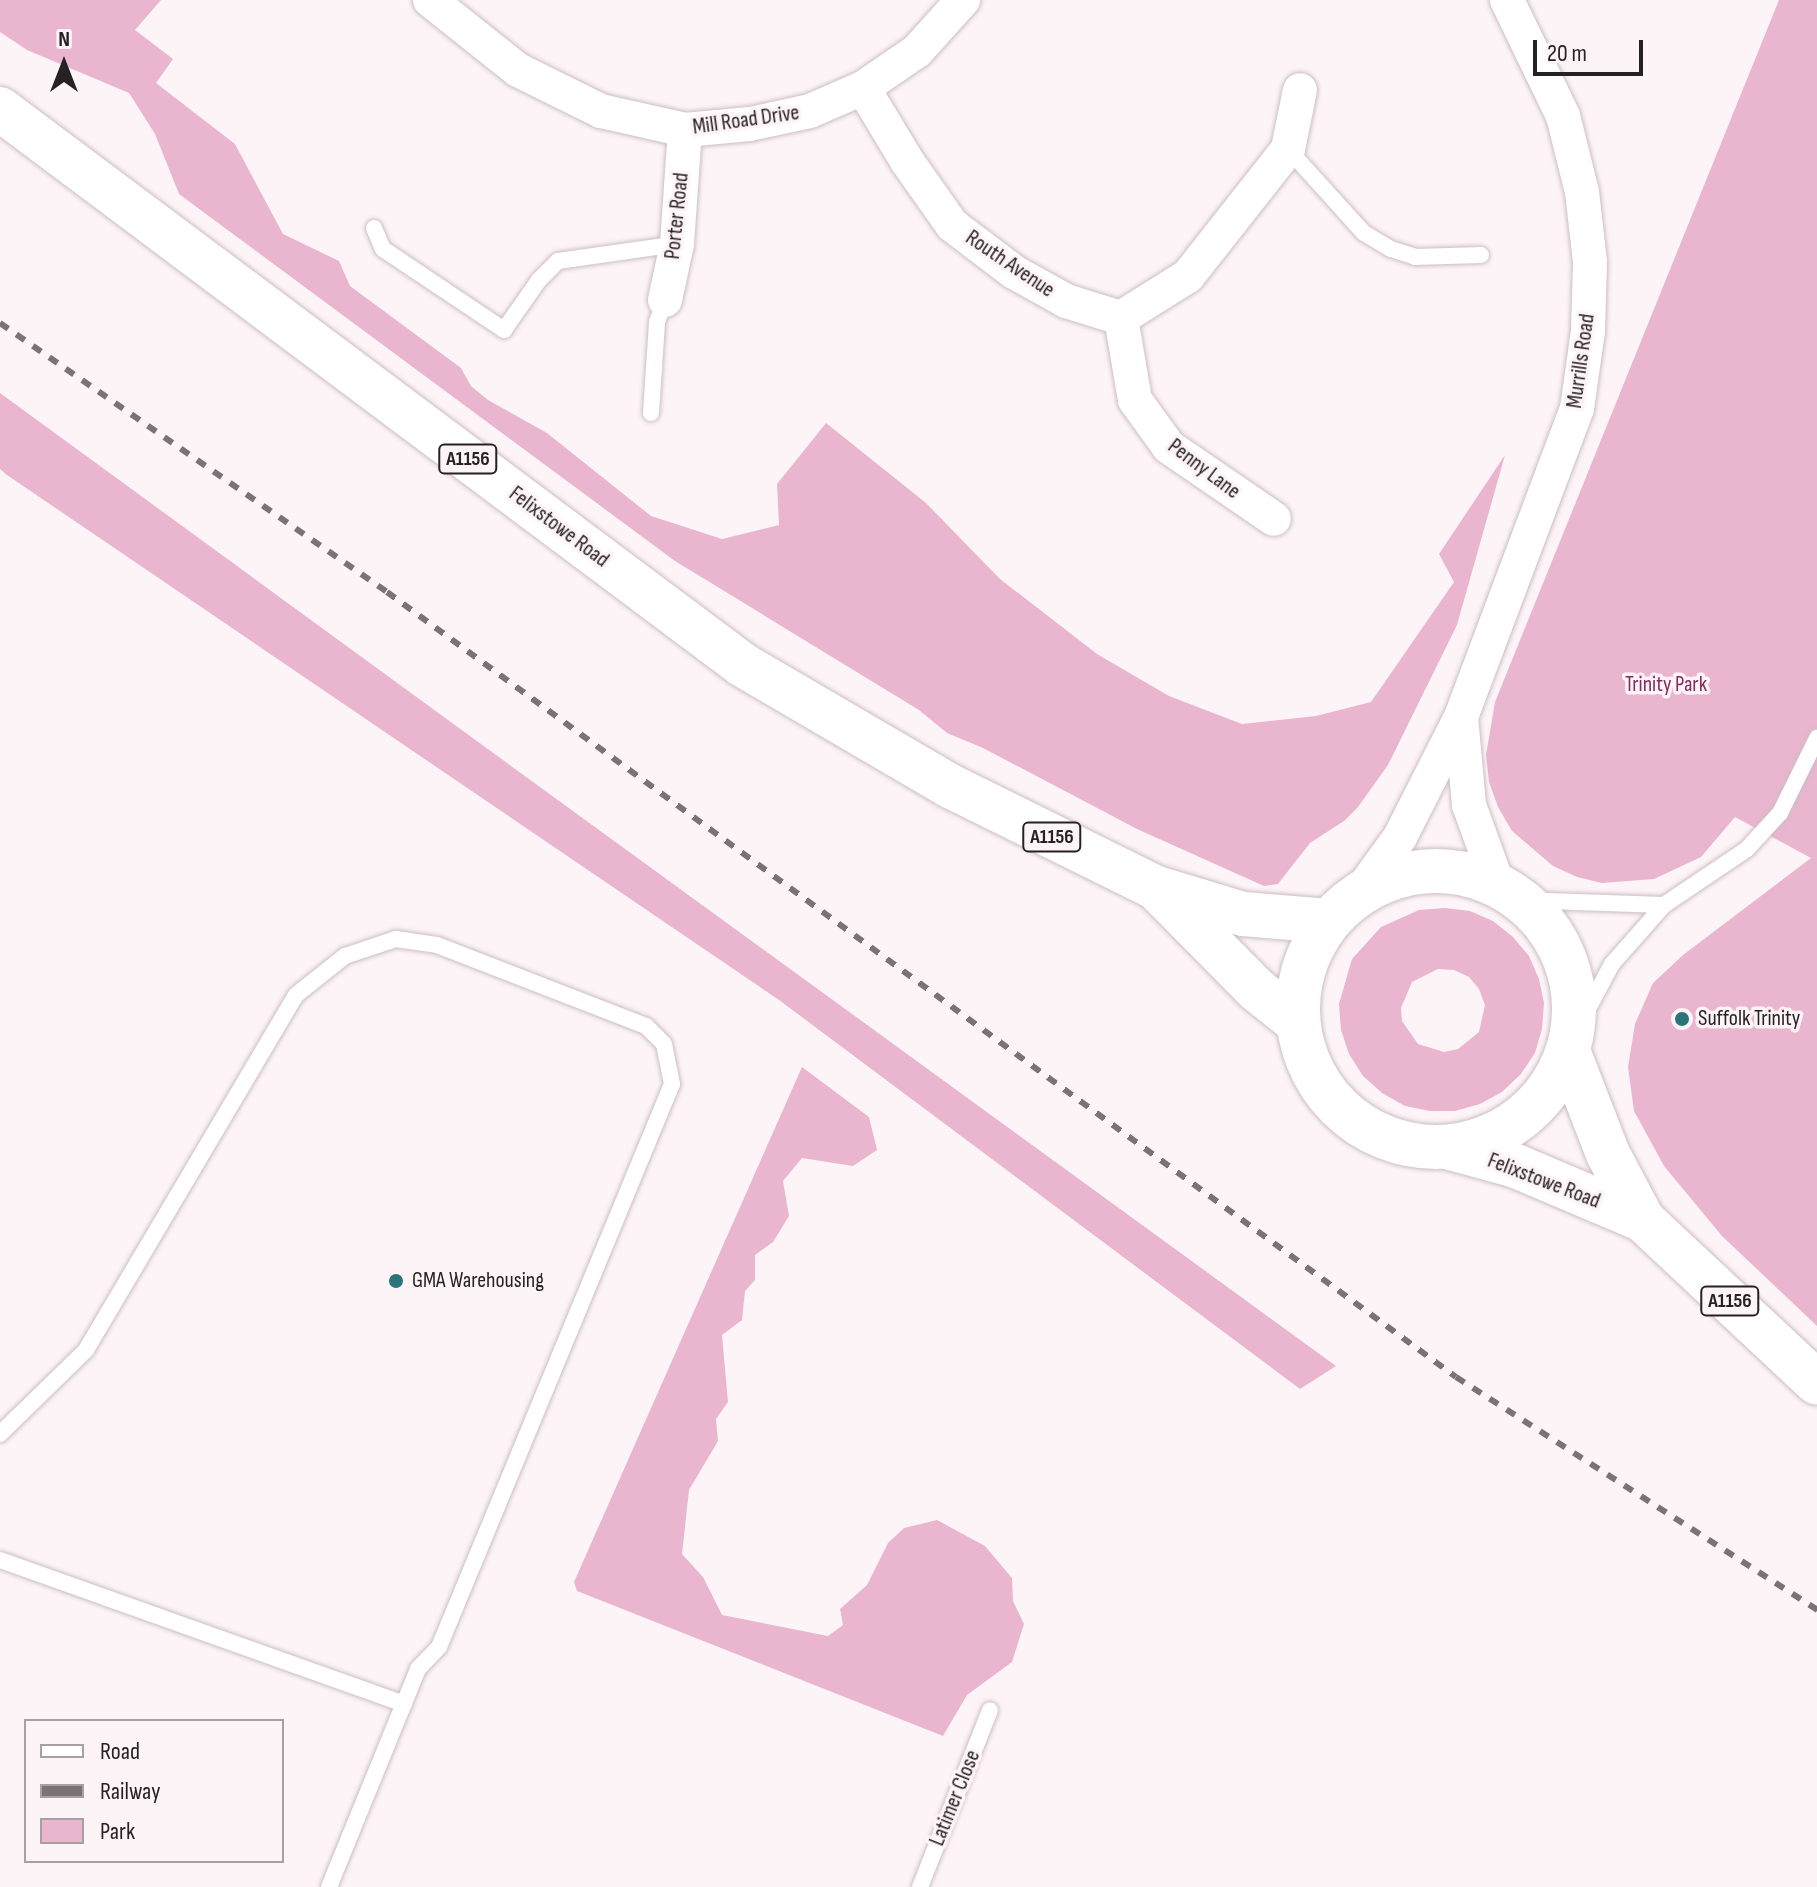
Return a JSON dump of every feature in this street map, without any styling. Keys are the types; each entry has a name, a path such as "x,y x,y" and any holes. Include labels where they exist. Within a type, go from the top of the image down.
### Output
{"main road":[{"name":"Felixstowe Road","path":"0,109 743,665 950,786 1154,887 1243,914 1344,908"},
{"path":"1416,873 1472,877 1508,894 1545,922 1562,950 1575,993 1572,1044 1551,1089 1527,1111 1489,1135 1445,1146 1404,1143 1361,1126 1331,1100 1308,1063 1297,1022 1300,979 1310,948 1344,908 1386,878 1416,873"},
{"name":"Felixstowe Road","path":"1154,887 1257,990 1297,1022"},
{"name":"Felixstowe Road","path":"1572,1044 1608,1154 1643,1220 1817,1383"},
{"name":"Felixstowe Road","path":"1445,1146 1516,1166 1643,1220"}],"street":[{"name":"Mill Road Drive","path":"430,0 518,70 601,111 685,130 750,124 810,111 863,88 917,51 963,0"},
{"name":"Murrills Road","path":"1344,908 1400,837 1461,717 1577,409 1588,331 1590,262 1582,192 1567,131 1530,42 1507,0"},
{"name":"Routh Avenue","path":"863,88 907,161 952,225 1014,272 1066,301 1121,318"},
{"path":"1121,318 1188,276 1288,149 1300,90"},
{"name":"Porter Road","path":"665,300 677,244 685,130"},
{"name":"Penny Lane","path":"1121,318 1135,400 1169,447 1274,519"},
{"name":"Murrills Road","path":"1461,717 1469,805 1508,894"}],"lane":[{"path":"1288,149 1364,233 1391,249 1415,257 1481,255"},
{"path":"374,228 383,249 504,330 539,280 558,261 677,244"},
{"path":"651,413 657,322 665,300"},
{"path":"1572,1044 1612,964 1664,905 1747,849 1780,813 1817,738"},
{"path":"1508,894 1664,905"},
{"path":"0,1434 86,1350 296,995 345,956 396,939 437,945 646,1026 664,1044 672,1084 439,1647 418,1669 329,1887"},
{"path":"0,1560 404,1704"},
{"name":"Latimer Close","path":"920,1887 990,1710"}],"green space":[{"path":"0,0 161,0 135,30 173,59 156,83 235,144 283,234 339,261 350,286 461,368 471,386 488,400 547,433 651,516 722,539 779,525 777,484 826,423 926,503 1000,579 1097,654 1169,696 1242,724 1316,716 1371,702 1454,582 1439,554 1505,455 1457,625 1388,765 1358,807 1344,821 1310,843 1278,884 1264,886 1137,829 983,748 947,733 919,710 675,561 179,194 155,134 129,93 27,50 0,32"},
{"name":"Trinity Park","path":"1779,0 1817,0 1817,1326 1722,1236 1664,1166 1634,1111 1628,1067 1635,1024 1653,983 1683,955 1811,858 1735,817 1701,857 1654,879 1602,883 1577,877 1553,866 1512,831 1498,807 1489,782 1486,755 1495,702"},
{"path":"0,393 1336,1366 1300,1389 779,1000 7,475 0,469"},
{"path":"1445,908 1470,911 1493,921 1513,937 1529,956 1539,979 1544,1003 1542,1029 1535,1053 1521,1074 1502,1092 1480,1104 1455,1111 1430,1111 1405,1106 1382,1093 1363,1076 1349,1054 1341,1030 1339,1004 1352,959 1381,927 1419,910","holes":["1438,969 1454,970 1469,977 1479,989 1485,1005 1479,1032 1458,1049 1444,1052 1418,1044 1402,1021 1401,1008 1412,982"]},
{"path":"802,1067 869,1117 877,1150 853,1166 802,1158 783,1181 789,1216 773,1242 755,1255 755,1280 745,1291 742,1320 722,1335 728,1402 716,1419 718,1441 689,1490 682,1554 703,1577 722,1615 828,1636 843,1625 840,1609 867,1585 888,1543 904,1528 937,1520 985,1546 1012,1578 1013,1601 1024,1624 1012,1662 967,1695 943,1736 577,1591 574,1582"}],"railway":[{"path":"0,323 387,592 1456,1377 1817,1610"}],"place":[{"name":"Suffolk Trinity","path":"1682,1019"},
{"name":"GMA Warehousing","path":"396,1281"}]}
